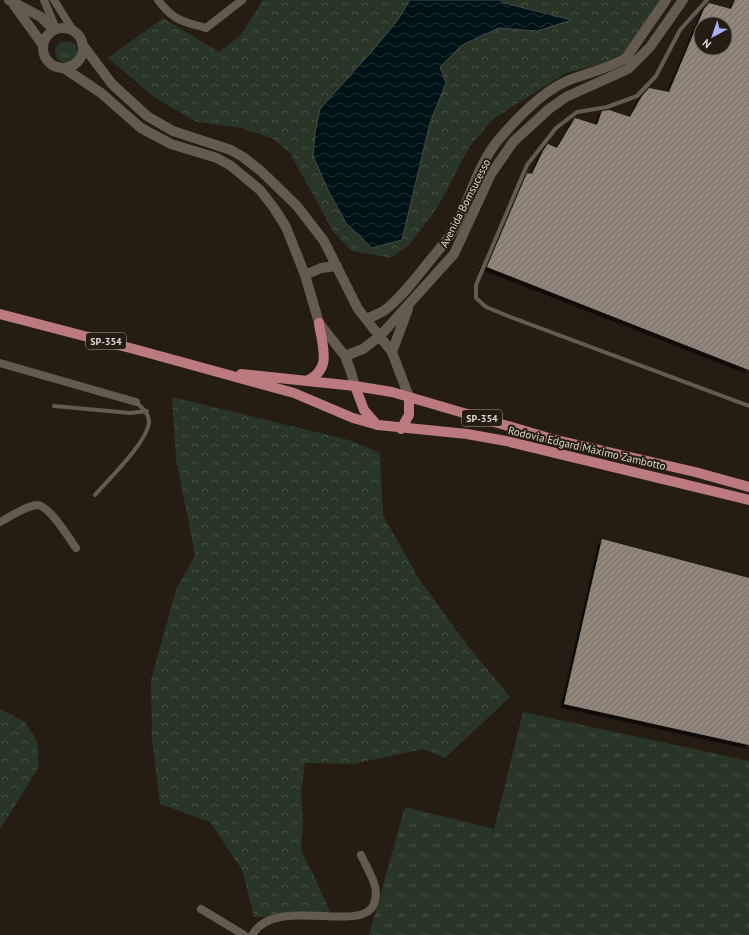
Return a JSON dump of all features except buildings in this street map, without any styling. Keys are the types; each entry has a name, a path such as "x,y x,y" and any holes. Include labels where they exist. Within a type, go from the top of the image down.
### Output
{"main road":[{"name":"Rodovia Edgard Máximo Zambotto","path":"0,314 211,370 309,398 353,418 378,425 401,429 466,434 506,441 749,500"},
{"path":"307,381 317,376 323,366 319,323"},
{"name":"Rodovia Edgard Máximo Zambotto","path":"211,370 355,386 409,397 552,439 749,486"},
{"path":"355,386 364,410 378,425"},
{"path":"401,429 409,415 409,397"}],"street":[{"path":"44,0 55,30"},
{"path":"54,0 82,44 112,84 147,116 187,138 231,150 261,171 297,206 314,226 324,241 351,296 366,319 392,352 409,397"},
{"path":"158,0 167,12 177,20 206,28 242,0"},
{"name":"Avenida Bomsucesso","path":"366,319 384,310 412,284 454,229 479,170 500,138 523,115 555,88 578,77 617,64 626,58 666,0"},
{"name":"Avenida Bomsucesso","path":"344,356 363,349 380,336 454,254 491,174 513,142 549,109 566,97 628,69 650,47 671,15 683,0"},
{"path":"10,1 41,17 55,30"},
{"path":"10,1 43,45 45,56 53,65 64,68 101,93 141,128 171,144 217,158 243,174 274,208 292,241 305,275 319,323 344,356 355,386"},
{"path":"43,45 45,39 55,30 62,28 74,32"},
{"path":"64,68 79,60 82,44"},
{"path":"305,275 317,269 337,266"},
{"path":"392,352 401,324 413,299"},
{"path":"0,363 136,402"},
{"path":"0,522 34,506 41,506 50,513 76,548"},
{"path":"252,935 255,929 267,922 280,919 334,924 358,923 373,907 377,894 374,883 361,856"},
{"path":"201,909 244,935"}],"lane":[{"path":"707,0 680,30 656,76 637,96 607,107 577,112 556,128 527,165 476,285 476,298 486,306 508,316 749,406"},
{"path":"95,495 145,437 149,422 146,412 136,402"},
{"path":"54,406 130,413 146,412"}],"green space":[{"path":"263,0 662,0 624,53 601,64 566,73 493,119 470,146 437,208 409,245 391,258 352,251 334,233 290,153 273,139 242,128 197,122 155,98 108,58 163,18 219,52 241,35"},
{"path":"62,41 70,41 77,48 77,56 70,63 62,63 55,56 55,48"},
{"path":"172,397 349,440 380,453 383,515 419,579 468,646 510,697 445,758 423,749 354,764 305,763 301,793 303,821 301,850 332,916 254,917 242,870 210,822 160,804 152,739 151,680 176,590 195,555 176,458"},
{"path":"0,709 25,722 37,741 39,767 0,829"},
{"path":"523,712 749,761 749,935 369,935 405,807 494,829"}],"water":[{"path":"410,0 500,0 504,3 572,20 537,31 499,28 462,45 440,67 446,83 430,123 402,240 372,248 346,223 328,190 313,156 315,133 320,109 397,21"}]}
